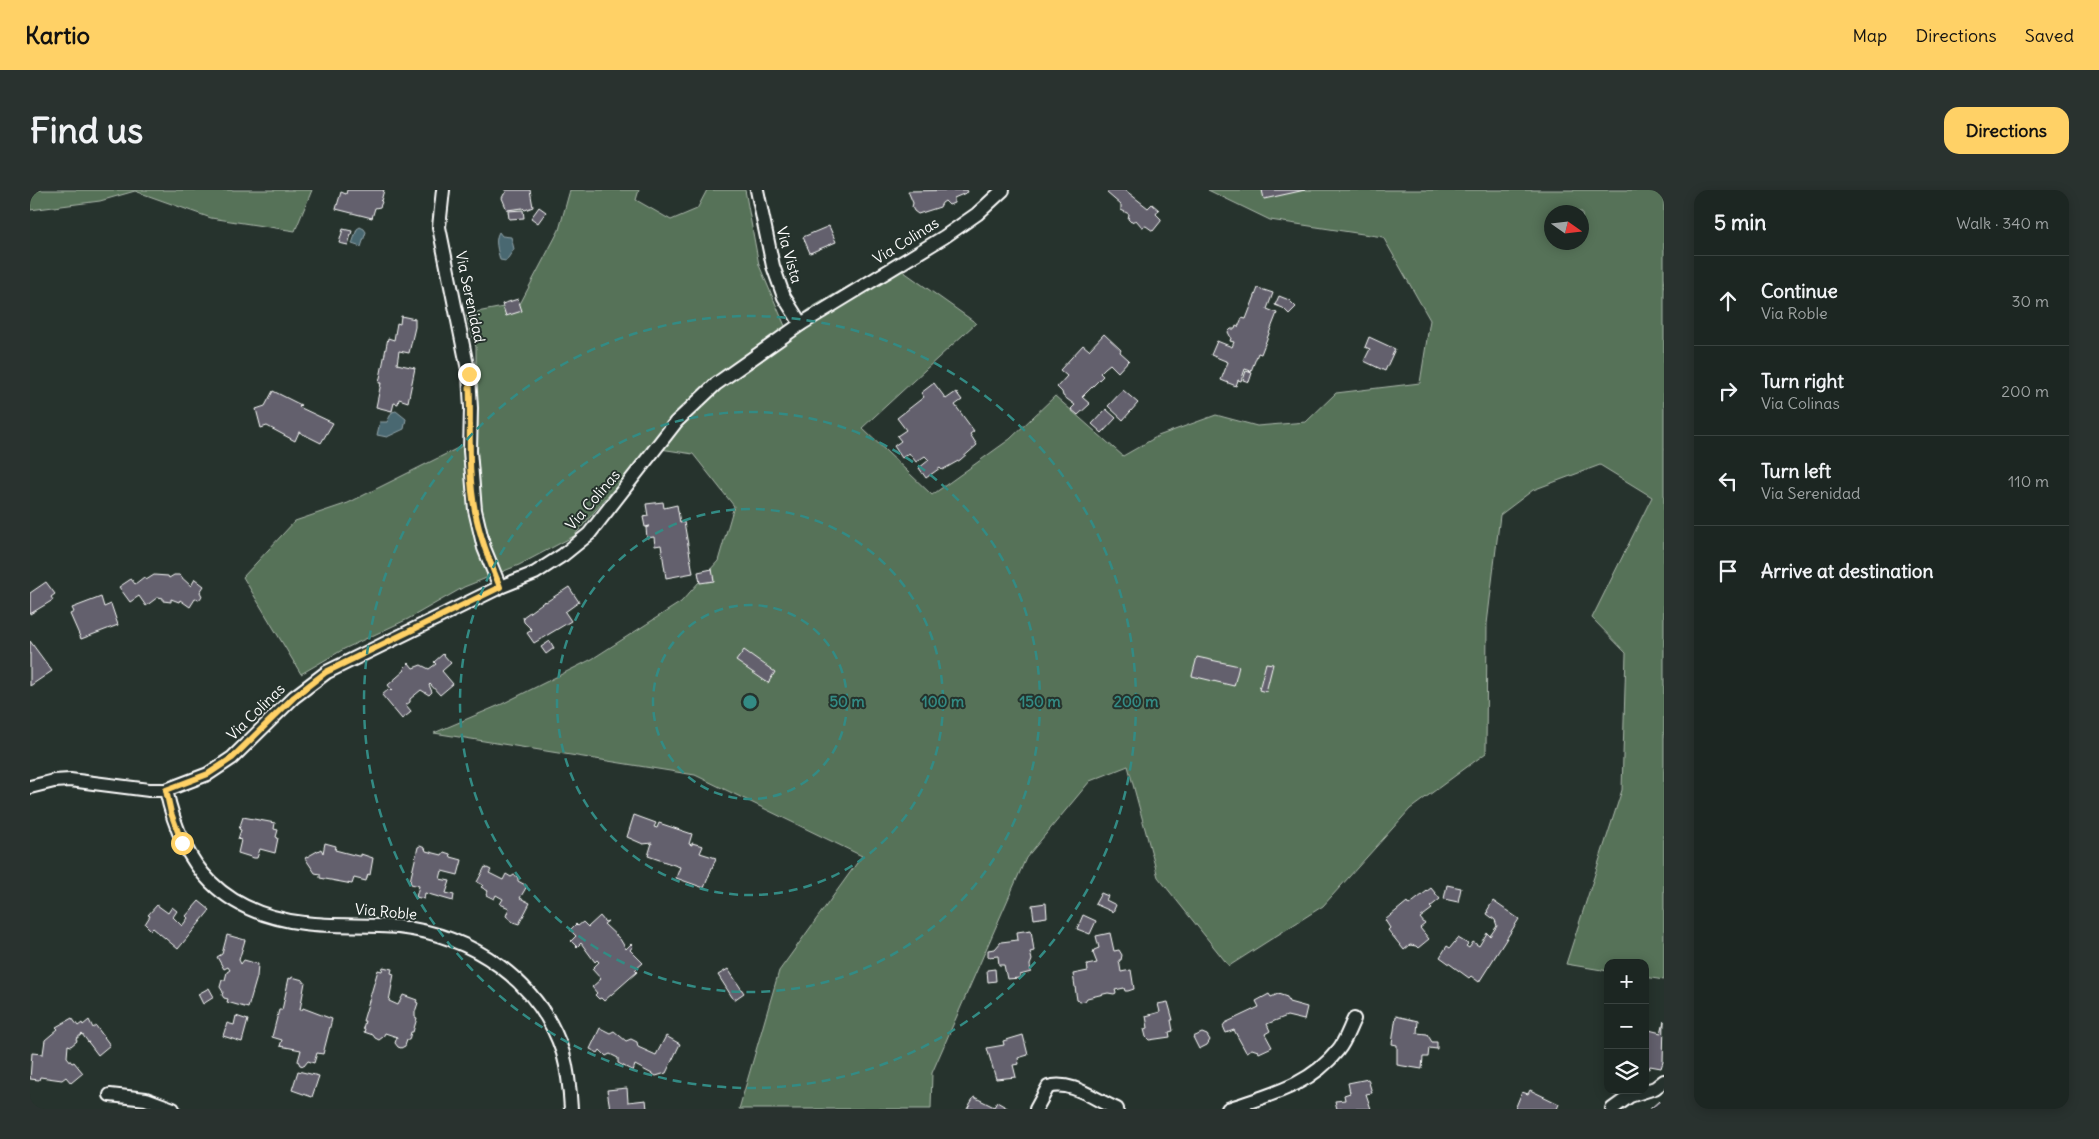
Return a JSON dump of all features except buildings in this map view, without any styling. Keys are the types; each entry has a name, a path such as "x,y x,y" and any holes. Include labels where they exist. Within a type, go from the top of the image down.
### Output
{"street":[{"name":"Via Serenidad","path":"443,190 439,227 469,375 471,408 470,451 475,510 484,548 500,587"},
{"name":"Via Vista","path":"756,190 773,266 784,297 801,324"},
{"name":"Via Colinas","path":"30,787 54,781 70,780 148,790 166,790 208,774 232,758 294,697 326,672 500,587 535,573 563,555 589,534 676,422 716,384 801,324 944,237 977,214 1003,190"},
{"name":"Via Roble","path":"166,790 171,813 182,843 192,862 206,878 229,897 248,908 273,918 304,924 398,927 427,932 472,949 508,972 528,990 554,1031 563,1054 569,1079 571,1109"},
{"path":"1228,1109 1289,1088 1319,1072 1339,1049 1354,1019"},
{"path":"1612,1109 1630,1096 1655,1088 1664,1081"},
{"path":"1036,1109 1048,1087 1057,1084 1066,1085 1117,1109"},
{"path":"110,1095 146,1099 173,1109"}],"green space":[{"path":"30,190 312,190 295,231 211,218 135,191 100,201 30,210"},
{"path":"570,190 639,190 636,200 671,220 697,209 707,190 745,190 759,265 785,326 814,306 890,262 976,323 862,428 932,495 1010,439 1055,396 1123,456 1158,436 1216,415 1257,426 1306,422 1336,393 1420,383 1430,320 1383,237 1270,220 1208,190 1664,190 1664,980 1649,978 1649,959 1604,959 1604,970 1566,964 1622,790 1626,653 1592,618 1652,497 1600,465 1533,490 1500,515 1487,624 1486,753 1410,809 1323,906 1229,966 1158,877 1128,766 1090,781 1026,858 932,1073 931,1109 739,1109 779,971 862,856 695,775 434,733 502,704 592,659 681,602 718,561 734,506 693,454 654,448 612,491 574,536 519,565 464,587 408,619 344,649 301,674 243,577 295,521 348,503 476,439 476,347 466,314 520,304 559,230"}],"water":[{"path":"360,227 366,232 361,247 352,244 357,229"},
{"path":"499,232 502,236 511,237 514,249 506,261 500,260 498,253 497,242"},
{"path":"396,411 406,419 404,429 387,437 377,435 380,422 387,422 392,412"}],"route":[{"path":"182,843 171,813 166,790 208,774 232,758 294,697 326,672 500,587 484,548 471,484 469,374"}]}
